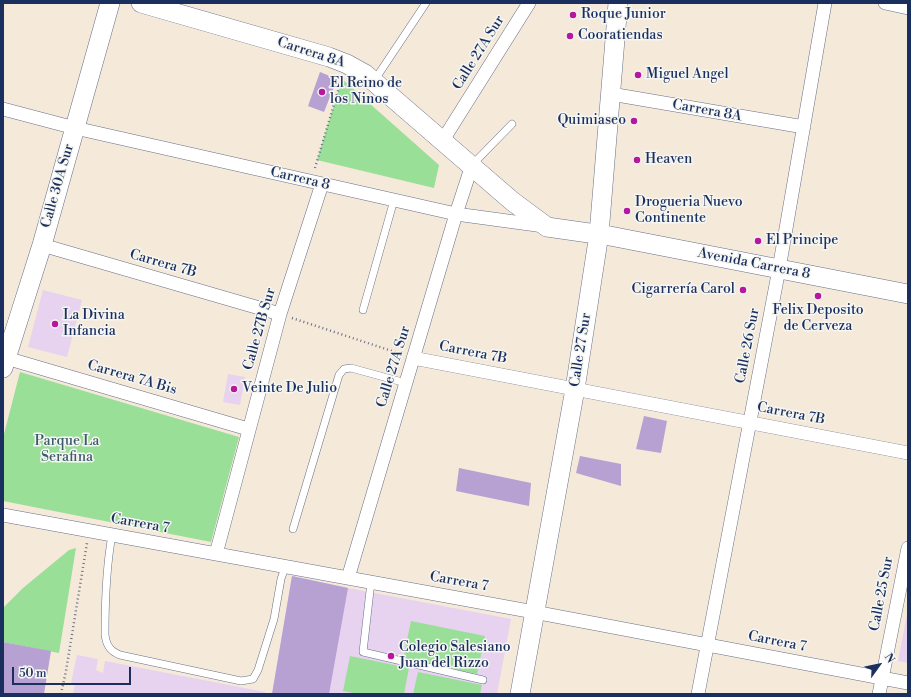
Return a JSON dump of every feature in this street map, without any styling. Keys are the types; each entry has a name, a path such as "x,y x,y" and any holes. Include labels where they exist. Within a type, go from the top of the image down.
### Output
{"main road":[{"name":"Calle 30A Sur","path":"5,363 42,245 110,3"},
{"name":"Carrera 8A","path":"141,3 330,57 347,64 374,81 512,201 547,227"},
{"name":"Calle 27 Sur","path":"520,694 575,389 599,234 618,3"},
{"name":"Carrera 8","path":"547,227 599,234"},
{"name":"Avenida Carrera 8","path":"599,234 908,294"}],"street":[{"name":"Calle 27A Sur","path":"443,140 529,3"},
{"name":"Calle 26 Sur","path":"698,694 779,269 825,3"},
{"path":"885,3 908,8"},
{"name":"Carrera 8A","path":"611,94 804,127"},
{"name":"Carrera 8","path":"3,109 75,128 456,214 547,227"},
{"name":"Calle 27A Sur","path":"348,578 456,214 472,165"},
{"name":"Calle 27B Sur","path":"216,554 248,429 316,183"},
{"name":"Carrera 7B","path":"42,245 280,314"},
{"name":"Carrera 7B","path":"414,358 908,453"},
{"name":"Carrera 7A Bis","path":"5,363 248,429"},
{"name":"Carrera 7","path":"3,515 534,612 908,684"},
{"name":"Calle 25 Sur","path":"879,694 908,548"}],"lane":[{"path":"374,81 426,3"},
{"path":"472,165 512,124"},
{"path":"363,310 394,200"},
{"path":"293,529 338,375 344,369 351,368 406,383"},
{"path":"112,535 108,555 104,634 108,648 120,655 241,681 253,679 258,670 274,619 281,579 285,567"},
{"path":"371,582 363,652 483,680"}],"path":[{"path":"316,183 347,64"},
{"path":"280,314 414,358"},
{"path":"61,694 89,531"}],"shaded area":[{"name":"La Divina Infancia","path":"43,290 82,300 67,357 28,347"},
{"name":"Veinte De Julio","path":"228,374 245,377 240,405 223,402"},
{"name":"Colegio Salesiano Juan del Rizzo","path":"292,576 511,619 497,694 272,694"},
{"path":"908,609 908,663 898,661"},
{"path":"77,655 98,659 96,670 103,673 105,661 265,692 265,694 73,694 75,684 71,683"}],"green space":[{"path":"342,79 439,165 434,188 317,160"},
{"name":"Parque La Serafina","path":"20,372 239,437 211,542 3,501 3,438"},
{"path":"76,548 59,653 3,642 3,608 23,588 69,550"},
{"path":"411,621 485,636 477,674 403,659"},
{"path":"350,656 409,668 404,694 359,694 343,691"},
{"path":"418,672 482,685 480,694 413,694"}],"building":[{"name":"El Reino de los Ninos","path":"320,72 337,79 324,112 308,106"},
{"path":"644,416 667,421 661,453 636,449"},
{"path":"580,456 621,464 621,486 576,473"},
{"path":"459,468 531,483 529,506 456,491"},
{"path":"292,576 348,588 329,694 272,694"},
{"path":"3,642 51,651 44,694 3,694"}],"place":[{"name":"Roque Junior","path":"573,15"},
{"name":"Cooratiendas","path":"570,36"},
{"name":"Miguel Angel","path":"638,75"},
{"name":"El Reino de los Ninos","path":"322,92"},
{"name":"Quimiaseo","path":"634,121"},
{"name":"Heaven","path":"637,160"},
{"name":"Drogueria Nuevo Continente","path":"627,211"},
{"name":"El Principe","path":"758,241"},
{"name":"Cigarrería Carol","path":"743,290"},
{"name":"Felix Deposito de Cerveza","path":"818,296"},
{"name":"La Divina Infancia","path":"55,324"},
{"name":"Veinte De Julio","path":"234,389"},
{"name":"Colegio Salesiano Juan del Rizzo","path":"391,656"}]}
